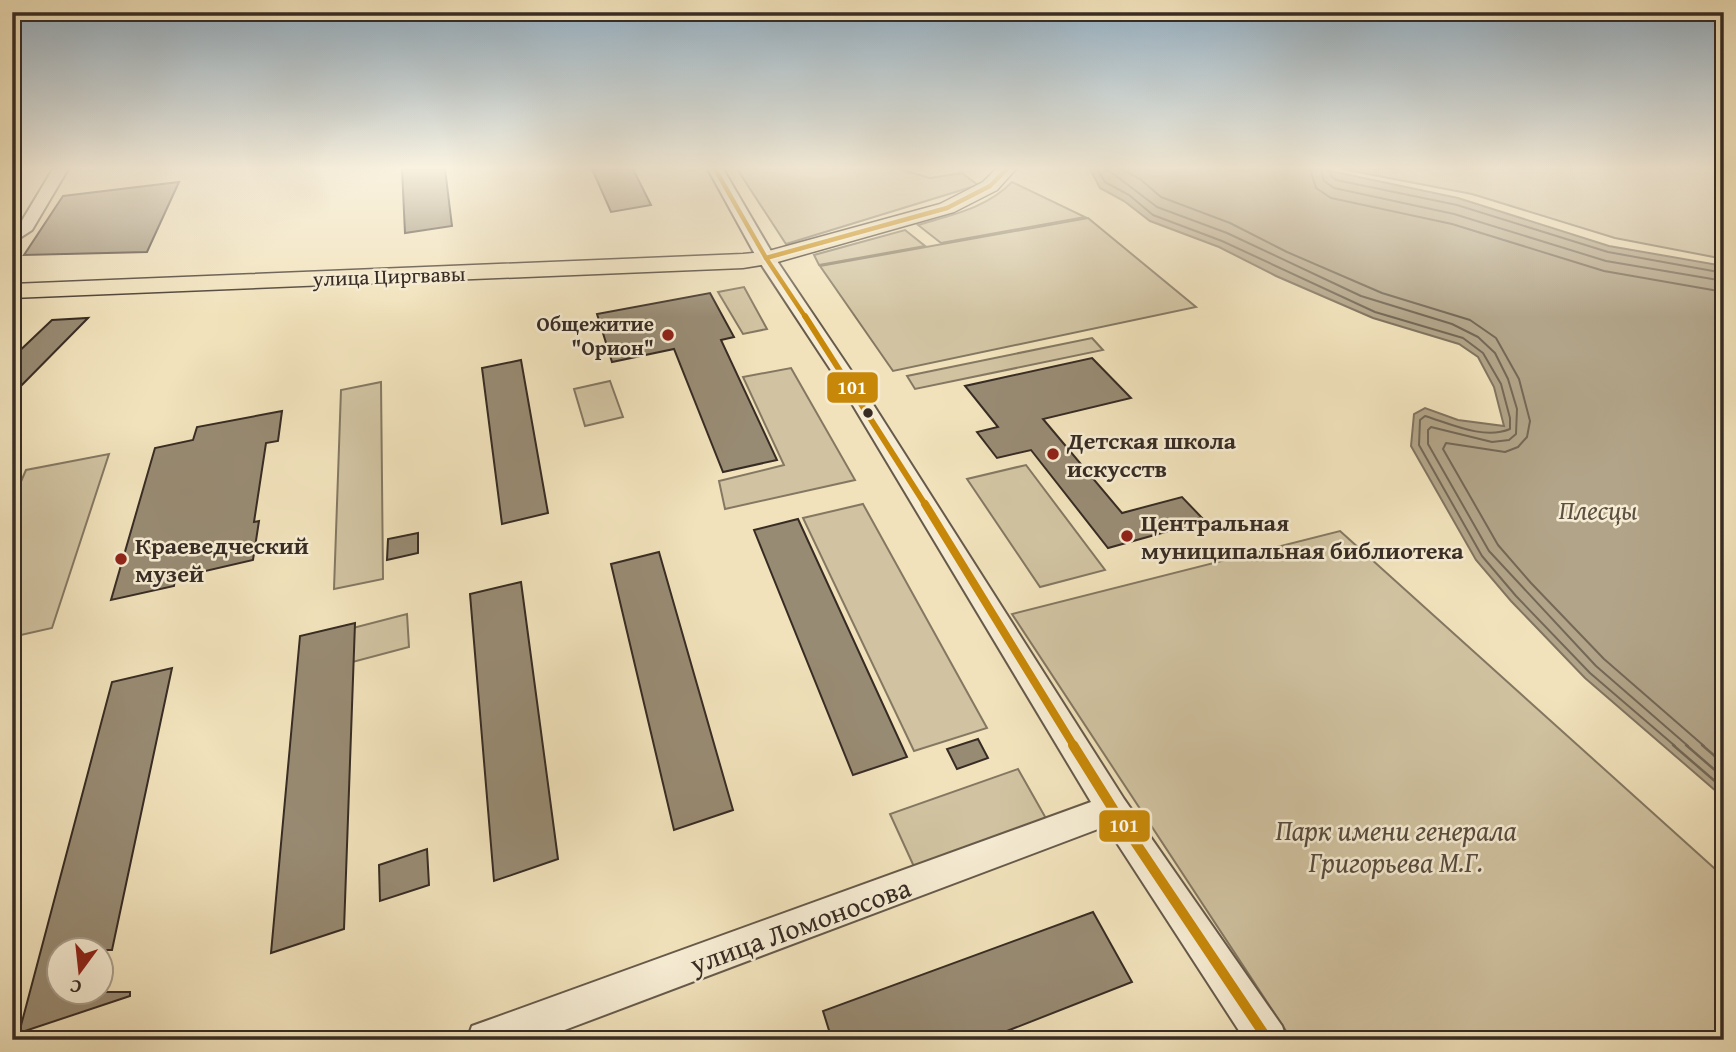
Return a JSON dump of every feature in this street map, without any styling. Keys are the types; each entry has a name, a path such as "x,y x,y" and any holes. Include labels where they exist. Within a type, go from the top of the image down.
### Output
{"main road":[{"name":"улица Циргвавы","path":"12,290 650,266 766,258 910,218"}],"street":[{"path":"12,239 26,227 31,218"},
{"path":"743,218 766,258 852,387 1113,809 1268,1040"},
{"name":"улица Ломоносова","path":"486,1040 1113,809"}],"green space":[{"path":"769,218 870,218 786,244"},
{"path":"942,218 1079,218 941,243 918,225"},
{"path":"1088,218 1196,307 893,371 820,266"},
{"path":"1550,218 1724,218 1724,259 1615,238"},
{"path":"905,230 925,246 819,265 814,255"},
{"path":"744,287 767,329 743,334 718,292"},
{"path":"1092,338 1103,350 915,389 907,376"},
{"path":"791,368 855,480 725,509 719,481 784,465 743,377"},
{"path":"610,381 623,417 585,426 574,389"},
{"path":"381,382 383,579 334,589 341,390"},
{"path":"109,454 52,628 12,637 12,502 26,470"},
{"path":"1026,465 1105,570 1040,587 967,479"},
{"path":"863,504 987,728 914,751 803,518"},
{"name":"Парк имени генерала Григорьева М.Г.","path":"1340,531 1724,877 1724,1040 1292,1040 1012,614"},
{"path":"407,614 409,647 345,664 345,630"},
{"path":"1018,769 1048,822 916,871 890,814"}],"water":[{"name":"Плесцы","path":"1146,218 1521,218 1609,246 1724,266 1724,798 1585,678 1511,601 1476,560 1411,446 1414,414 1425,408 1458,420 1504,426 1494,387 1478,357 1459,344 1373,318 1276,276 1219,247"}],"building":[{"path":"48,218 163,218 147,252 24,255"},
{"path":"404,218 451,218 452,226 405,233"},
{"path":"710,293 734,337 721,340 777,460 723,472 674,349 612,362 597,314"},
{"path":"88,318 12,395 12,358 52,320"},
{"name":"Детская школа искусств","path":"1092,358 1131,398 1043,419 1122,513 1182,497 1205,521 1108,548 1031,450 997,458 977,432 998,427 965,386"},
{"path":"521,360 548,513 502,524 482,368"},
{"path":"282,411 278,441 266,443 254,522 259,521 253,560 175,578 174,586 111,600 155,448 193,440 197,427"},
{"path":"798,519 907,757 853,775 754,530"},
{"path":"418,533 418,553 387,560 388,539"},
{"path":"659,552 733,810 674,830 611,564"},
{"path":"521,582 558,859 494,881 470,594"},
{"path":"355,623 344,929 271,953 300,636"},
{"path":"172,668 115,936 46,936 46,1006 100,1006 19,1033 112,682"},
{"path":"978,739 988,758 957,769 947,749"},
{"path":"427,849 429,885 380,901 379,865"},
{"path":"1093,912 1132,982 984,1040 832,1040 823,1011"},
{"path":"116,992 130,992 130,996 116,1001"}],"transit line":[{"name":"101","path":"743,218 766,258 852,387 1113,809 1268,1040"},
{"name":"101","path":"766,258 910,218"}],"place":[{"name":"Общежитие \"Орион\"","path":"668,335"},
{"name":"Детская школа искусств","path":"1053,454"},
{"name":"Центральная муниципальная библиотека","path":"1127,536"},
{"name":"Краеведческий музей","path":"121,559"}]}
